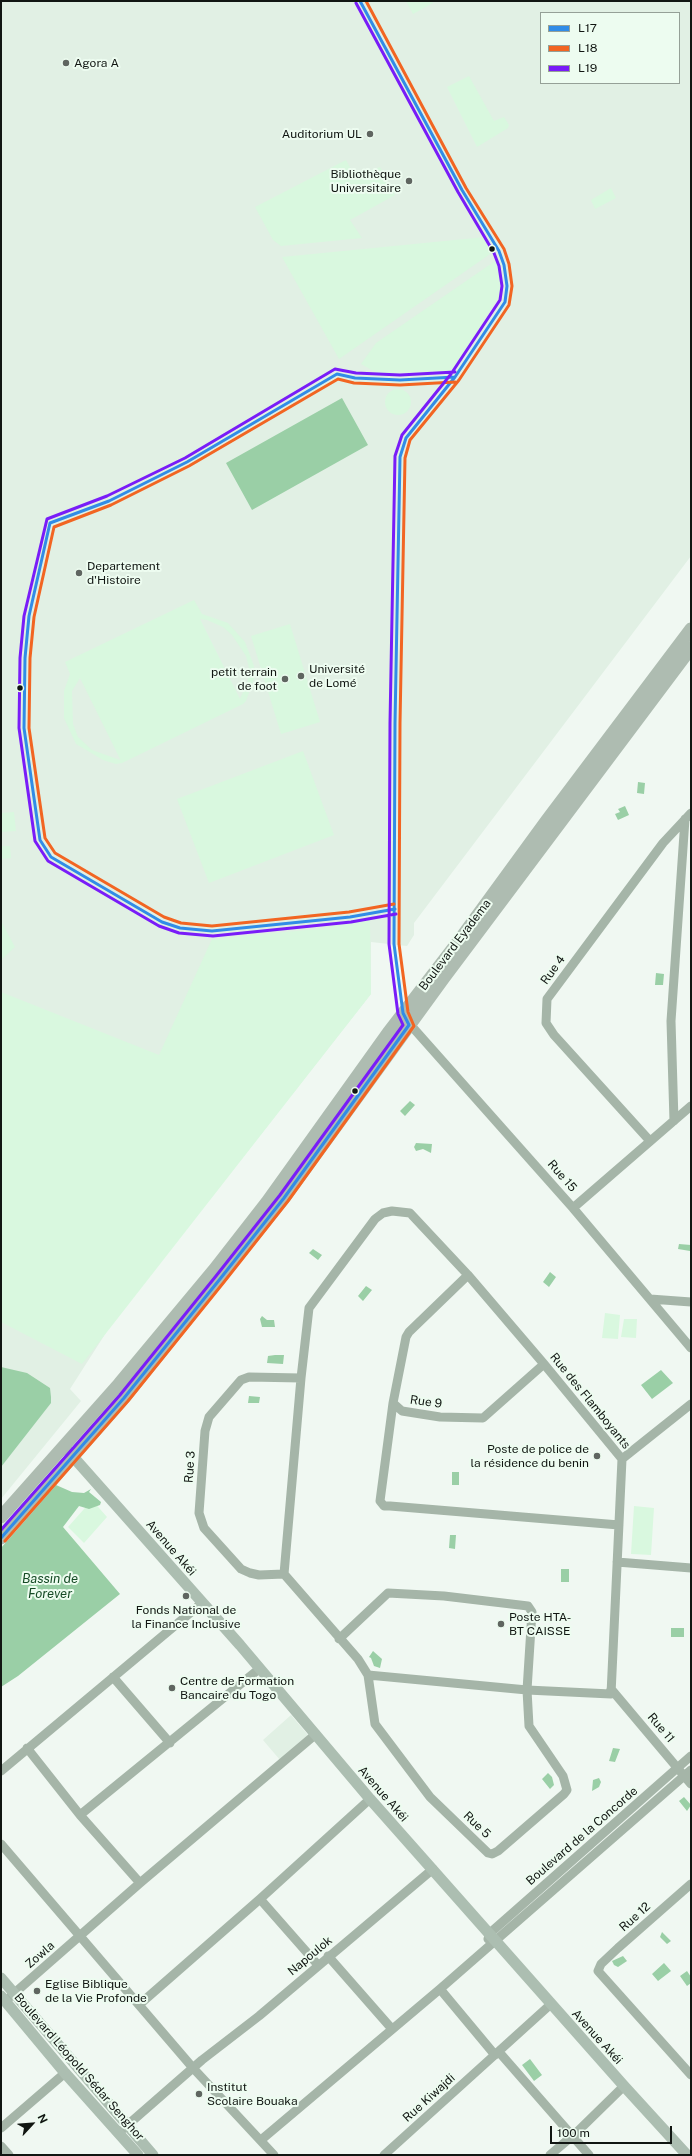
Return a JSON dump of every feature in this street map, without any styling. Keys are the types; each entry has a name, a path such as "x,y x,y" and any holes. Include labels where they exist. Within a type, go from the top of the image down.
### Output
{"highway":[{"name":"Boulevard Eyadema","path":"1,1517 63,1447 214,1270 267,1202 406,1019 691,629"},
{"path":"1,1538 124,1398 284,1198 406,1019 691,648"}],"main road":[{"name":"Avenue Akéi","path":"63,1447 73,1456 260,1669 370,1799 683,2154"},
{"name":"Boulevard Léopold Sédar Senghor","path":"1,1978 123,2129 138,2155"},
{"name":"Boulevard Léopold Sédar Senghor","path":"2,2000 65,2073 123,2129 153,2155"}],"street":[{"path":"674,1121 671,1021 688,816"},
{"name":"Rue 4","path":"650,1141 554,1035 546,1023 547,999 663,843 688,816"},
{"name":"Rue 15","path":"406,1019 573,1208 691,1348"},
{"path":"573,1208 691,1106"},
{"name":"Rue des Flamboyants","path":"284,1574 301,1378 309,1308 375,1219 383,1213 392,1211 410,1213 468,1275 622,1459 611,1689"},
{"name":"Rue 9","path":"468,1275 408,1332 393,1403 402,1411 440,1417 483,1418 544,1364"},
{"path":"650,1300 691,1302"},
{"name":"Rue 3","path":"284,1574 254,1574 241,1569 204,1528 200,1521 199,1512 205,1431 209,1418 242,1380 249,1377 301,1378"},
{"path":"393,1403 380,1495 380,1501 384,1506 620,1525"},
{"path":"622,1459 691,1404"},
{"path":"617,1562 691,1568"},
{"path":"284,1574 339,1640 358,1659 368,1675 527,1690 611,1694 611,1689"},
{"path":"339,1640 388,1593 444,1596 522,1604 528,1606 532,1612 527,1690"},
{"path":"1,1771 202,1603"},
{"path":"80,1815 260,1669"},
{"name":"Rue 5","path":"368,1675 375,1724 430,1797 484,1850 492,1854 504,1846 567,1790 563,1776 529,1726 527,1690"},
{"path":"113,1677 170,1743"},
{"name":"Rue 11","path":"611,1689 678,1768 687,1773 691,1784"},
{"name":"Zowla","path":"2,2000 14,1993 140,1883 316,1734"},
{"path":"27,1748 80,1815 140,1883"},
{"name":"Boulevard de la Concorde","path":"492,1937 691,1756"},
{"name":"Boulevard de la Concorde","path":"492,1937 687,1773"},
{"path":"140,2004 260,1899 370,1799"},
{"path":"1,1844 140,2004 193,2068 274,2155"},
{"name":"Napoulok","path":"123,2129 202,2060 258,2016 433,1869"},
{"name":"Rue 12","path":"691,1884 618,1948 601,1964 598,1971 691,2075"},
{"path":"260,1899 318,1965"},
{"path":"261,2140 440,1989 484,1950 492,1937"},
{"path":"328,1956 392,2029"},
{"path":"440,1989 495,2055 589,2155"},
{"name":"Rue Kiwajdi","path":"384,2155 550,2004"},
{"path":"1,2128 65,2073"},
{"path":"550,2155 624,2086"},
{"path":"1,2146 9,2155"}],"shaded area":[{"name":"Université de Lomé","path":"1,1 691,1 691,556 414,923 414,935 407,946 371,942 371,994 109,1328 70,1389 81,1401 1,1499"},
{"path":"406,1 432,1 433,3 413,14"},
{"path":"469,76 494,121 504,117 509,125 508,128 477,147 447,87"},
{"path":"346,160 355,176 380,167 395,195 350,220 362,238 281,246 273,240 255,207"},
{"path":"611,188 616,198 595,209 591,200"},
{"path":"485,237 493,252 339,359 282,257"},
{"path":"498,259 501,264 502,293 485,318 460,362 449,371 377,373 361,364 376,343"},
{"path":"398,389 407,393 411,402 407,411 398,415 389,411 385,402 389,393"},
{"path":"194,600 202,614 228,623 245,642 254,666 254,679 246,701 243,704 122,763 116,764 103,760 76,744 64,718 64,691 70,674 65,662","holes":["200,619 207,620 223,627 232,635 246,656 249,668 248,680 240,699","80,678 120,759 120,760 92,750 78,737 73,724 72,691"]},
{"name":"petit terrain de foot","path":"290,624 320,722 281,734 251,636"},
{"path":"303,751 334,835 209,883 177,799"},
{"path":"14,812 16,831 1,832 1,813"},
{"path":"1,846 10,846 11,858 1,859"},
{"path":"370,919 371,994 82,1364 1,1322 1,992 159,1055 212,939 317,929"},
{"path":"1,921 15,947 1,960"},
{"path":"605,1313 620,1315 618,1339 602,1338"},
{"path":"624,1319 637,1319 636,1338 621,1337"},
{"path":"55,1463 58,1465 1,1531 1,1525"},
{"path":"92,1500 107,1517 84,1543 68,1527"},
{"path":"634,1506 654,1508 651,1555 631,1554"},
{"path":"291,1715 308,1735 280,1760 263,1740"}],"water":[{"path":"342,398 368,445 252,510 226,463"},
{"path":"638,782 645,783 644,794 637,793"},
{"path":"625,806 629,815 618,820 615,814 620,812 618,809"},
{"path":"656,973 664,974 663,985 655,985"},
{"path":"410,1101 415,1105 405,1116 400,1111"},
{"path":"416,1143 432,1144 431,1153 423,1149 416,1151 414,1147"},
{"path":"679,1244 691,1245 690,1251 678,1249"},
{"path":"313,1249 322,1255 318,1260 309,1253"},
{"path":"550,1272 556,1277 549,1287 543,1282"},
{"path":"366,1286 372,1290 363,1301 358,1296"},
{"path":"262,1316 267,1320 274,1320 275,1327 262,1327 260,1319"},
{"path":"284,1355 283,1364 267,1363 268,1356"},
{"path":"1,1367 27,1373 50,1388 51,1403 1,1467"},
{"path":"661,1370 673,1383 652,1399 641,1385"},
{"path":"249,1396 260,1397 259,1403 248,1403"},
{"path":"452,1472 459,1472 459,1485 452,1485"},
{"name":"Bassin de Forever","path":"56,1485 72,1492 84,1493 91,1489 89,1492 101,1502 100,1505 89,1509 79,1506 63,1527 120,1594 18,1676 1,1687 1,1548"},
{"path":"450,1535 456,1535 455,1549 449,1548"},
{"path":"561,1569 569,1569 569,1582 561,1582"},
{"path":"671,1628 684,1628 684,1637 671,1637"},
{"path":"373,1651 382,1659 380,1668 374,1666 371,1658 369,1657"},
{"path":"613,1748 620,1749 615,1762 609,1761"},
{"path":"548,1773 552,1777 554,1785 550,1789 542,1779"},
{"path":"599,1778 601,1782 599,1787 592,1791 593,1780"},
{"path":"684,1797 691,1805 687,1811 679,1801"},
{"path":"662,1932 671,1941 667,1944 660,1937"},
{"path":"623,1956 627,1961 618,1967 614,1965 612,1961"},
{"path":"664,1963 671,1971 658,1981 652,1974"},
{"path":"687,1971 691,1977 691,1983 687,1986 680,1976"},
{"path":"530,2059 542,2075 534,2081 522,2065"}],"transit line":[{"name":"L17","path":"1,1538 124,1398 220,1279 284,1198 409,1025 403,1013 394,944 395,723 400,457 406,438 455,377 505,302 507,286 504,265 499,251 462,190 360,1"},
{"name":"L18","path":"5,1541 128,1401 224,1282 288,1201 414,1026 408,1012 399,944 400,723 405,458 410,440 459,380 509,305 512,286 509,264 504,249 466,188 366,1"},
{"name":"L19","path":"1,1530 120,1395 216,1276 280,1195 403,1025 398,1014 389,944 390,723 395,456 402,435 451,374 500,300 502,286 499,266 494,253 458,192 356,3"},
{"name":"L19","path":"396,914 351,922 213,936 179,933 159,926 48,861 35,841 19,728 20,658 24,616 47,519 107,496 185,458 335,369 356,373 400,375 455,372"},
{"name":"L17","path":"395,909 350,917 212,931 180,928 162,922 51,857 40,840 24,728 25,658 29,616 50,523 109,501 187,462 337,374 355,378 400,380 455,377"},
{"name":"L18","path":"394,904 349,912 212,926 181,923 164,917 55,853 45,838 29,728 30,658 34,617 54,527 111,505 189,466 338,379 354,383 400,385 455,382"}],"place":[{"name":"Agora A","path":"66,63"},
{"name":"Auditorium UL","path":"370,134"},
{"name":"Bibliothèque Universitaire","path":"409,181"},
{"name":"Departement d'Histoire","path":"79,573"},
{"name":"Université de Lomé","path":"301,676"},
{"name":"petit terrain de foot","path":"285,679"},
{"name":"Poste de police de la résidence du benin","path":"597,1456"},
{"name":"Fonds National de la Finance Inclusive","path":"186,1596"},
{"name":"Poste HTA- BT CAISSE","path":"501,1624"},
{"name":"Centre de Formation Bancaire du Togo","path":"172,1688"},
{"name":"Eglise Biblique de la Vie Profonde","path":"37,1991"},
{"name":"Institut Scolaire Bouaka","path":"199,2094"}]}
